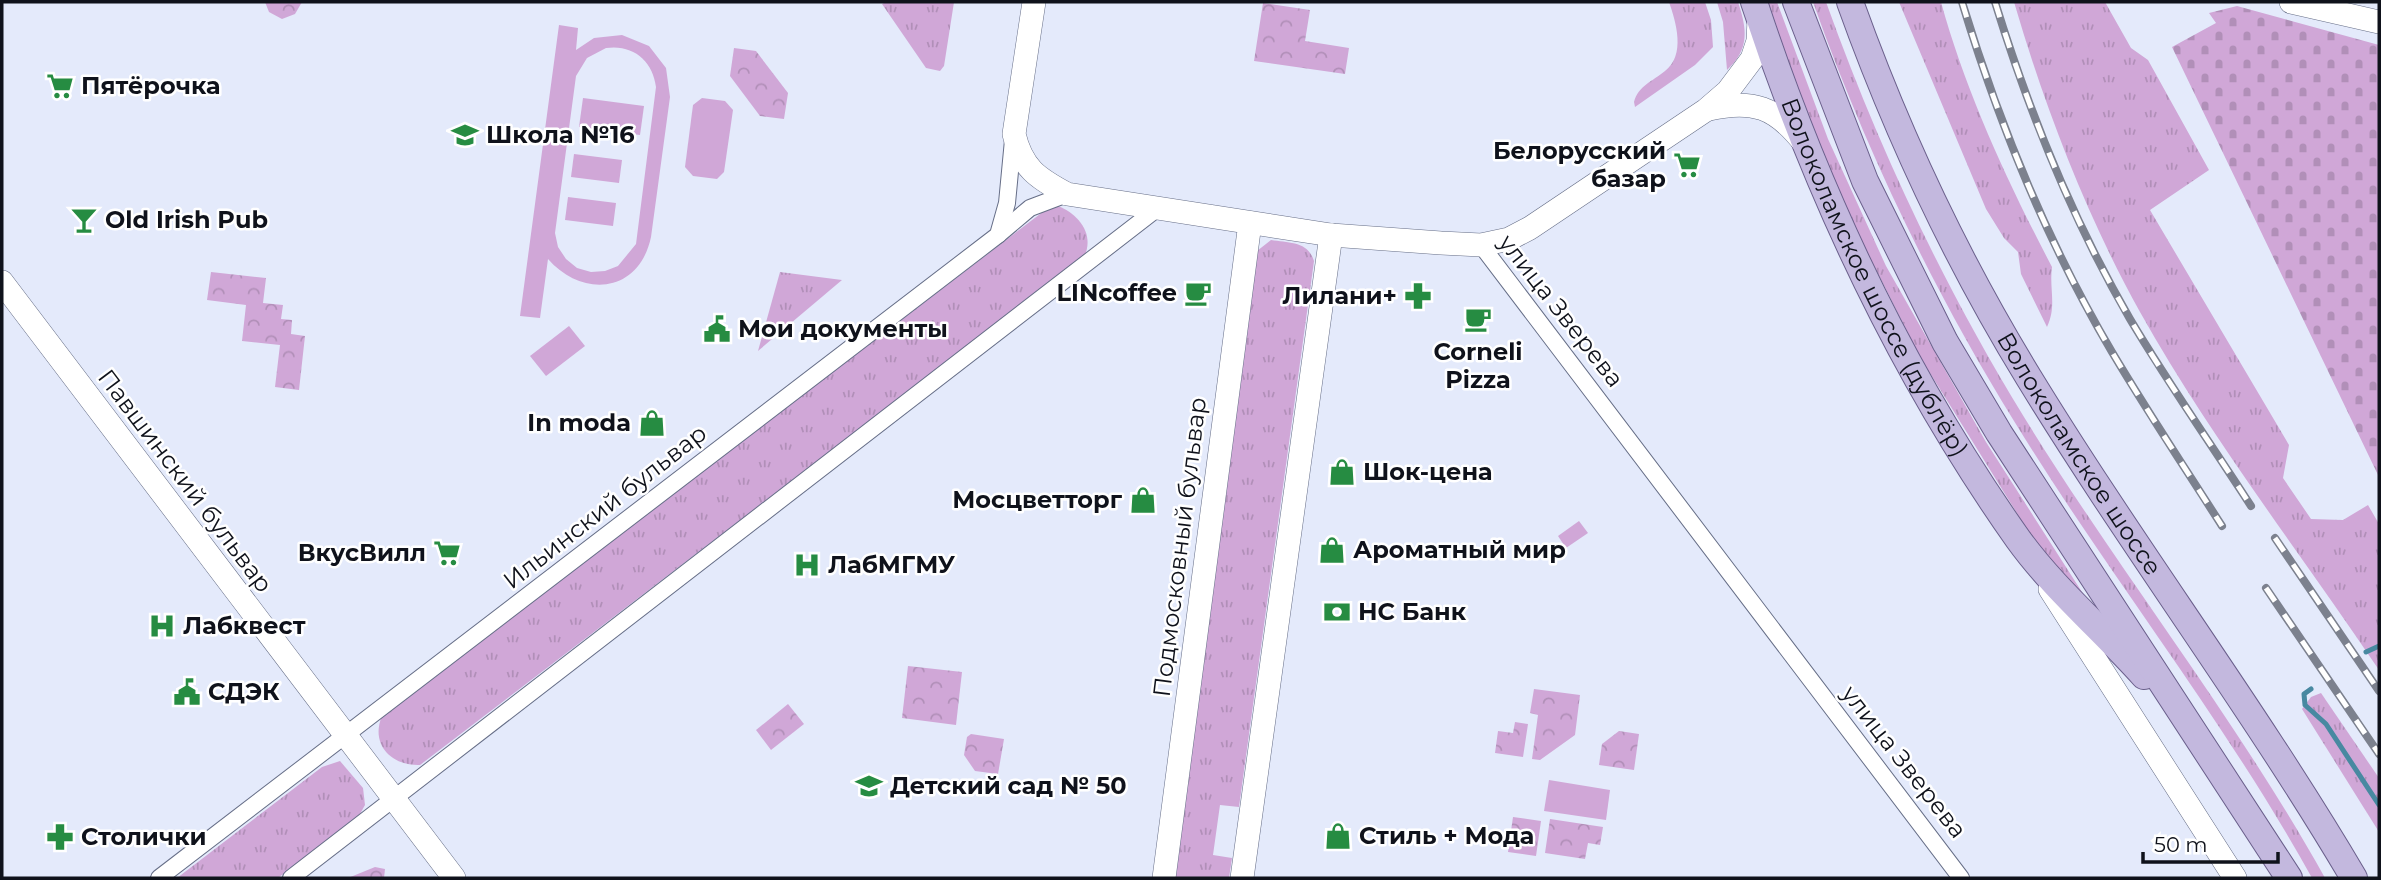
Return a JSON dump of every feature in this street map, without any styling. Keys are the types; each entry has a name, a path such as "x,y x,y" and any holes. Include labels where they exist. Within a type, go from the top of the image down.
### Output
{"main road":[{"path":"1796,2 1865,181 1945,342 1998,433 2289,878"},
{"name":"Волоколамское шоссе","path":"1850,2 1910,153 1970,277 2090,476 2292,777 2354,878"},
{"name":"Волоколамское шоссе (дублёр)","path":"1757,10 1847,242 1879,307 1969,463 2019,540 2048,576 2141,673 2203,743"}],"street":[{"path":"998,235 1007,203 1014,134 1034,2"},
{"path":"2291,2 2379,22"},
{"path":"1481,245 1509,239 1530,228 1706,110 1736,82 1752,59 1758,41 1757,10"},
{"path":"1706,110 1733,104 1768,110 1795,132 1810,151"},
{"name":"улица Зверева","path":"1014,134 1019,155 1030,169 1043,182 1067,194 1331,235 1481,245 1961,878"},
{"name":"Ильинский бульвар","path":"159,878 1030,208 1067,194"},
{"path":"291,878 1158,208"},
{"name":"Подмосковный бульвар","path":"1164,878 1250,223"},
{"path":"1242,878 1331,235"},
{"name":"Павшинский бульвар","path":"2,282 454,878"},
{"path":"2019,540 2235,878"}],"green space":[{"path":"265,2 302,2 295,14 282,19 269,12"},
{"path":"954,2 944,66 940,71 926,68 882,4"},
{"path":"1669,2 1705,2 1711,20 1713,47 1695,65 1635,107 1634,102 1639,92 1665,71 1675,56 1678,38"},
{"path":"1717,2 1738,2 1745,30 1740,54 1727,70 1723,22"},
{"path":"1765,2 1777,2 1828,139 1886,266 1986,442 2089,603 2028,531 1920,357 1839,196"},
{"path":"1813,2 1826,2 1890,163 1939,266 1994,367 2061,475 2254,760 2325,878 2312,878 2242,761 2050,479 1984,371 1902,217 1855,111"},
{"path":"1899,2 1941,2 1989,137 2052,267 2052,305 2047,327 2021,274 2018,252 2004,238 1986,209"},
{"path":"2014,2 2105,2 2131,48 2148,60 2209,170 2150,210 2289,445 2283,478 2311,519 2343,520 2368,505 2379,524 2379,670 2225,449 2140,312 2102,238 2068,160 2039,82"},
{"path":"1263,3 1310,10 1305,41 1349,48 1345,74 1254,61"},
{"path":"2237,6 2379,45 2379,477 2172,47 2216,23 2209,13"},
{"path":"559,25 578,28 576,50 594,38 622,35 649,46 666,68 670,97 651,237 645,256 635,270 608,284 577,280 562,272 548,259 540,318 520,316","holes":["616,47 640,56 651,69 656,87 636,244 618,266 591,272 577,268 566,259 558,247 555,233 576,76 587,58 606,48"]},
{"path":"734,48 756,51 788,93 784,119 760,116 730,76"},
{"path":"583,98 644,106 640,135 579,127"},
{"path":"702,98 725,101 733,110 724,172 717,179 693,176 685,167 693,105"},
{"path":"574,154 622,160 619,183 571,177"},
{"path":"568,197 616,203 613,226 565,220"},
{"path":"1058,206 1072,214 1083,226 1088,241 1084,257 420,765 400,762 386,751 379,736 382,716 1044,211"},
{"path":"1271,240 1303,246 1314,261 1239,807 1220,805 1213,855 1232,858 1229,878 1173,878 1257,251"},
{"path":"211,272 266,278 263,303 283,305 281,319 292,320 291,334 305,336 299,390 275,387 280,345 242,341 246,305 207,300"},
{"path":"780,272 842,280 758,351"},
{"path":"569,326 585,346 546,376 530,356"},
{"path":"1579,521 1588,533 1566,548 1558,536"},
{"path":"908,666 962,672 956,725 902,718"},
{"path":"1534,689 1580,695 1575,735 1540,760 1532,759 1538,715 1530,713"},
{"path":"2321,693 2379,778 2379,832 2302,709 2311,697"},
{"path":"788,704 804,724 771,750 756,730"},
{"path":"1515,722 1528,724 1523,757 1495,753 1498,731 1513,733"},
{"path":"1619,731 1639,734 1634,770 1599,765 1602,744"},
{"path":"971,734 1004,739 998,774 975,771 964,755 967,737"},
{"path":"340,761 363,788 365,805 360,814 278,878 177,878 322,767"},
{"path":"1549,780 1610,790 1606,820 1544,811"},
{"path":"1513,817 1541,821 1536,856 1508,852"},
{"path":"1550,819 1603,827 1600,845 1588,843 1585,859 1545,853"},
{"path":"375,867 385,869 384,878 348,878"}],"waterway":[{"path":"2366,652 2379,646"},
{"path":"2311,689 2304,694 2305,705 2326,724 2379,805"}],"railway":[{"path":"1962,2 1976,48 2026,182 2066,268 2125,374 2222,526"},
{"path":"1995,2 2037,124 2089,243 2144,343 2251,506"},
{"path":"2275,538 2379,691"},
{"path":"2266,588 2379,754"}],"place":[{"name":"Пятёрочка","path":"60,86"},
{"name":"Школа №16","path":"465,135"},
{"name":"Белорусский базар","path":"1687,165"},
{"name":"Old Irish Pub","path":"84,220"},
{"name":"LINcoffee","path":"1198,293"},
{"name":"Лилани+","path":"1418,296"},
{"name":"Corneli Pizza","path":"1478,319"},
{"name":"Мои документы","path":"717,329"},
{"name":"In moda","path":"652,423"},
{"name":"Шок-цена","path":"1342,472"},
{"name":"Мосцветторг","path":"1143,500"},
{"name":"Ароматный мир","path":"1332,550"},
{"name":"ВкусВилл","path":"447,553"},
{"name":"ЛабМГМУ","path":"807,565"},
{"name":"НС Банк","path":"1337,612"},
{"name":"Лабквест","path":"162,626"},
{"name":"СДЭК","path":"187,692"},
{"name":"Детский сад № 50","path":"869,786"},
{"name":"Стиль + Мода","path":"1338,836"},
{"name":"Столички","path":"60,837"}]}
